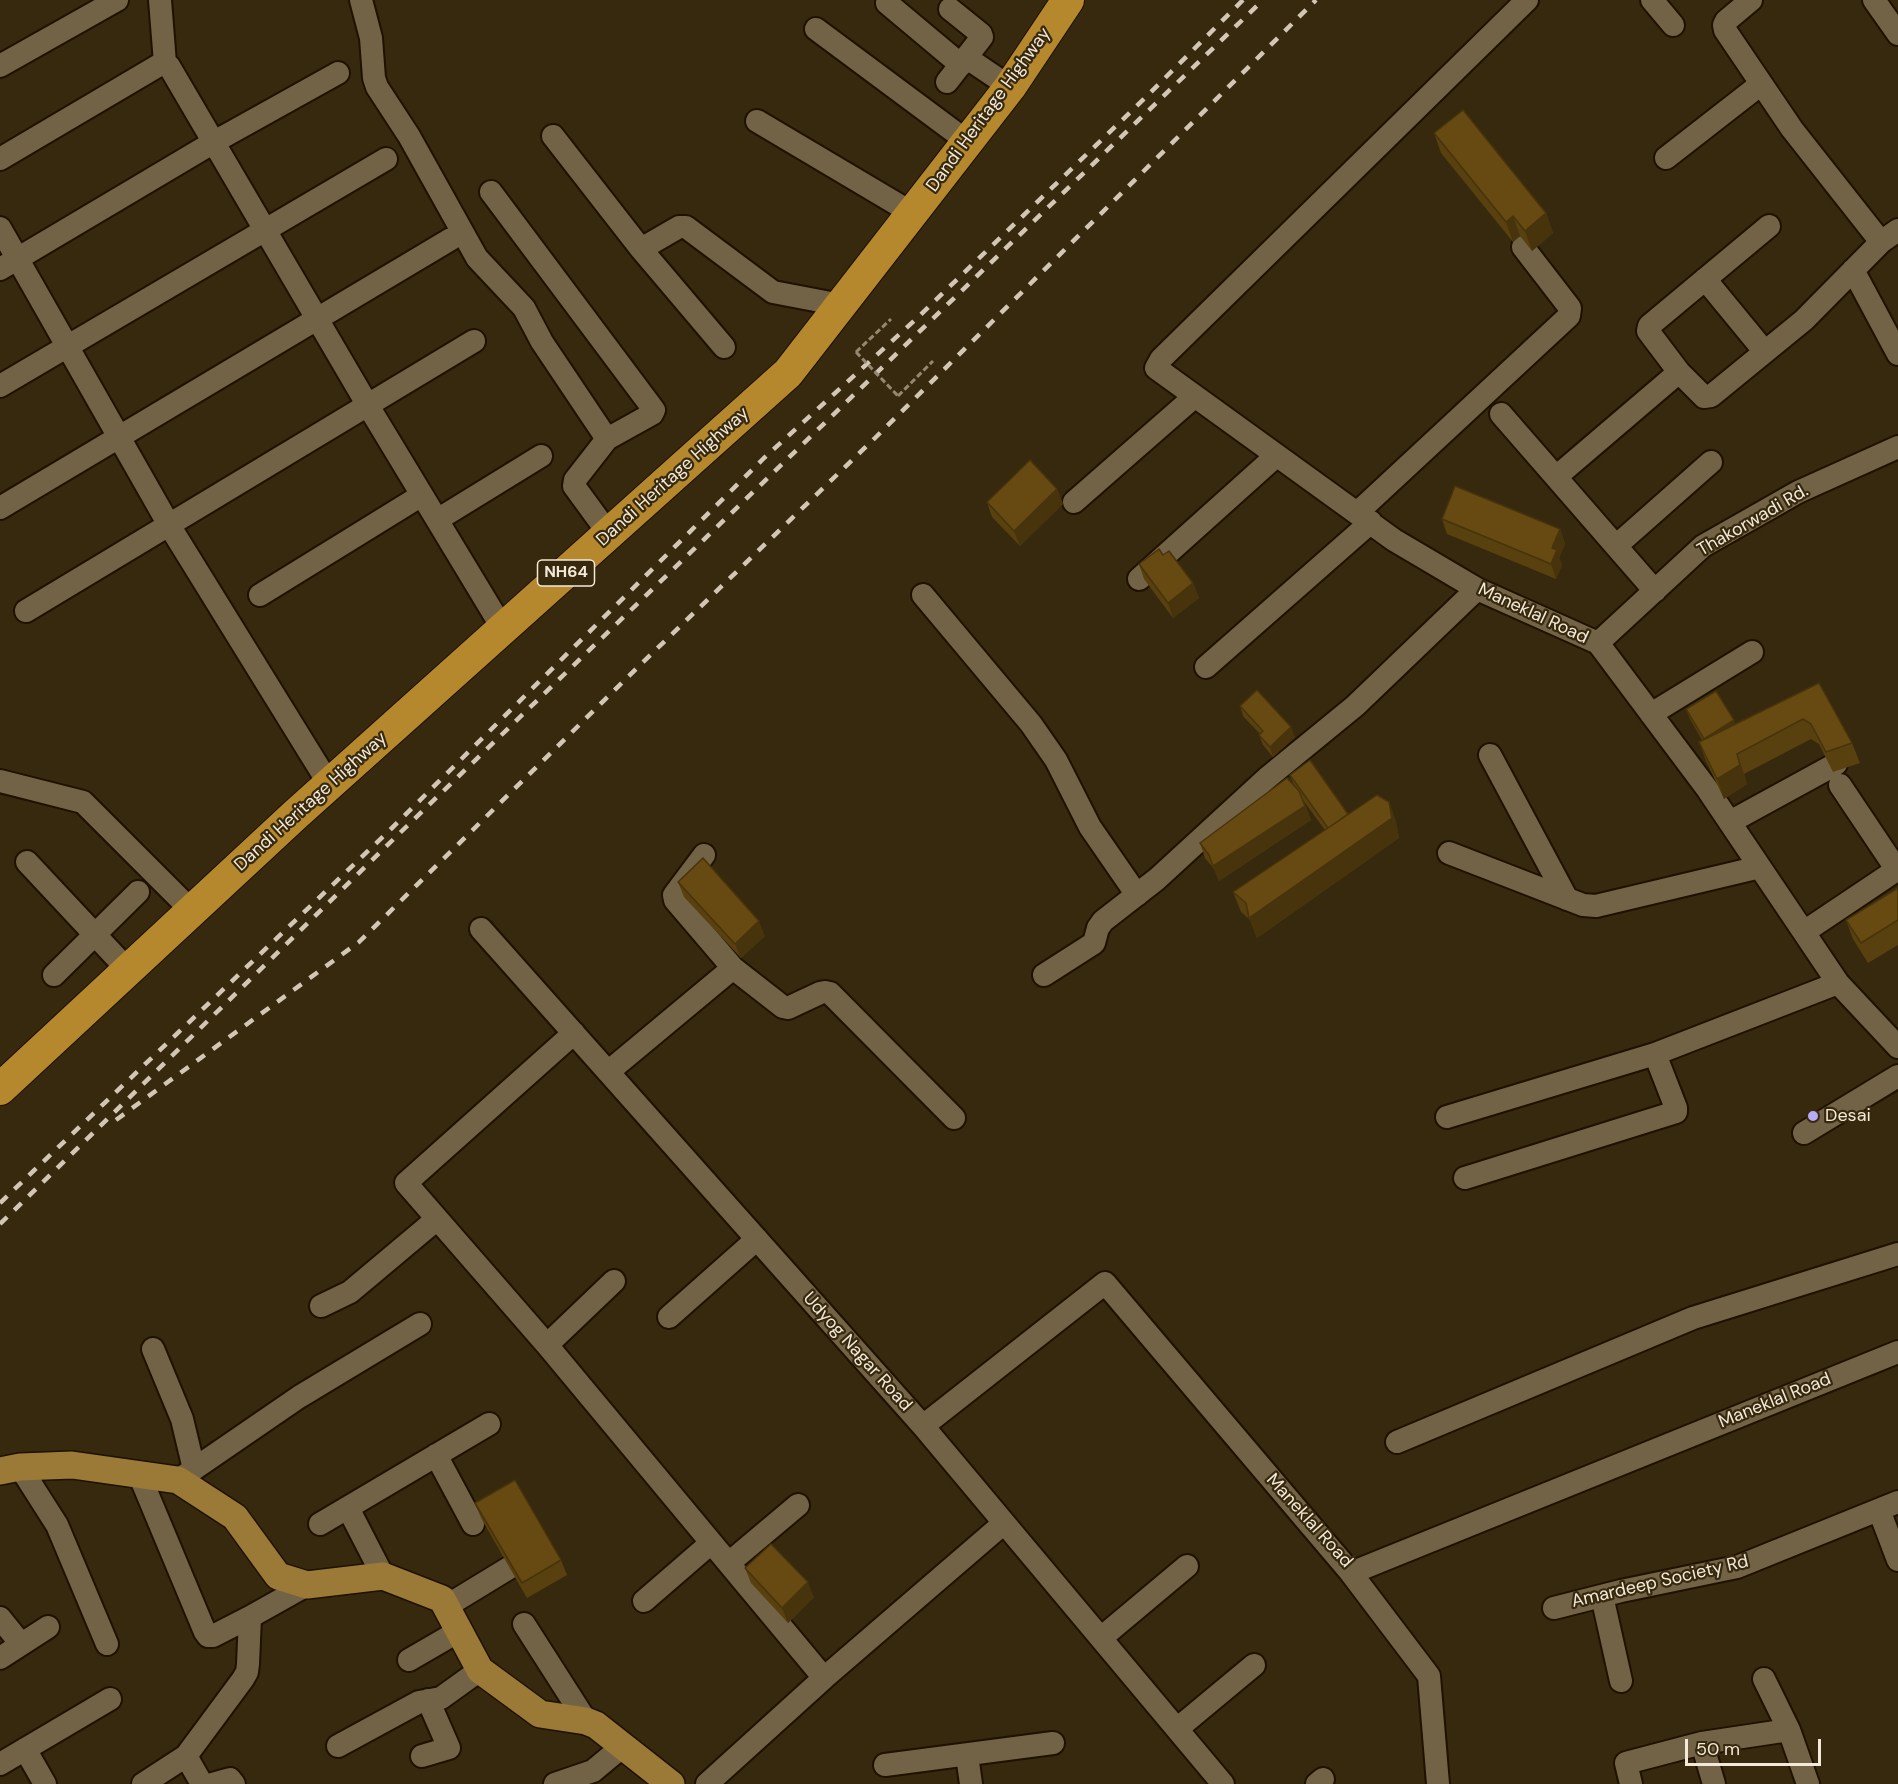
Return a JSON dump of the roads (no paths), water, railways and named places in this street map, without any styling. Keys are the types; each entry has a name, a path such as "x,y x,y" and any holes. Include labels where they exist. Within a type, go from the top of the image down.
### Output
{"highway":[{"name":"Dandi Heritage Highway","path":"0,1089 329,784 788,373 1010,87 1068,0"}],"main road":[{"path":"10,1469 72,1465 139,1474 186,1474 235,1516 278,1576 307,1585 383,1576 442,1599 480,1670 540,1714 586,1721 596,1725 661,1781"}],"street":[{"path":"1,64 117,0"},
{"path":"160,0 165,63 169,66 367,404 503,629"},
{"path":"361,0 371,42 377,87 409,136 477,258 527,311 542,342 607,440"},
{"name":"Maneklal Road","path":"1527,0 1161,359 1156,368 1394,540 1478,589 1598,643 1708,790 1838,983 1898,1047"},
{"path":"1653,0 1673,25"},
{"path":"1751,0 1724,25 1725,30 1792,129 1889,236 1804,320 1708,398 1704,397 1679,372 1647,328 1769,226"},
{"path":"1874,0 1898,34"},
{"path":"887,3 958,68 1010,87"},
{"path":"950,9 982,37 958,68"},
{"path":"816,29 968,142"},
{"path":"0,159 165,63"},
{"path":"9,264 214,142 338,73"},
{"path":"1666,158 1761,84"},
{"path":"757,122 912,213"},
{"path":"553,136 641,249 724,347"},
{"path":"0,386 386,159"},
{"path":"491,192 654,410 652,414 607,440 575,480 574,486 609,534"},
{"path":"641,249 680,227 686,227 773,292 841,305"},
{"path":"0,228 9,264 67,347 169,525 329,784"},
{"path":"0,508 451,239"},
{"path":"1206,667 1364,517 1569,316 1570,308 1523,247"},
{"path":"1853,270 1898,353"},
{"path":"1705,279 1765,352"},
{"path":"26,611 474,341"},
{"path":"1556,477 1679,372"},
{"path":"1074,502 1194,397"},
{"path":"1501,414 1655,591"},
{"name":"Thakorwadi Rd.","path":"1598,643 1702,546 1798,492 1898,447"},
{"path":"437,520 542,456"},
{"path":"1138,579 1276,456"},
{"path":"1616,546 1711,462"},
{"path":"260,595 422,495"},
{"path":"1044,975 1094,943 1102,921 1163,874 1267,778 1362,700 1478,589"},
{"path":"923,595 1031,724 1056,760 1090,827 1137,895"},
{"path":"1651,714 1752,652"},
{"path":"1490,755 1567,899"},
{"path":"1730,822 1838,775 1897,869 1803,932"},
{"path":"0,781 83,802 192,911"},
{"path":"1449,853 1583,905 1596,906 1760,867"},
{"path":"704,855 674,895 675,900 734,968 783,1007 788,1008 820,993 830,993 954,1118"},
{"path":"27,862 129,970"},
{"path":"54,975 138,892"},
{"name":"Udyog Nagar Road","path":"481,929 923,1426 1223,1784"},
{"path":"608,1072 734,968"},
{"path":"1447,1117 1655,1054 1838,983"},
{"path":"574,1034 406,1183 547,1345 824,1678"},
{"path":"1465,1178 1676,1112 1655,1054"},
{"path":"1804,1132 1898,1076"},
{"path":"321,1306 350,1292 437,1219"},
{"path":"669,1317 757,1239"},
{"path":"1397,1442 1693,1318 1898,1254"},
{"path":"547,1345 614,1281"},
{"name":"Maneklal Road","path":"923,1426 1106,1283 1350,1573 1898,1352"},
{"path":"186,1474 299,1397 420,1324"},
{"path":"153,1349 182,1419 186,1474"},
{"path":"320,1524 489,1424"},
{"path":"435,1455 473,1524"},
{"path":"10,1469 57,1525 107,1644"},
{"path":"139,1474 208,1636 213,1636 250,1617 307,1585"},
{"path":"729,1563 798,1505"},
{"path":"1889,1506 1898,1560"},
{"name":"Amardeep Society Rd","path":"1554,1608 1737,1567 1889,1506"},
{"path":"348,1508 383,1576"},
{"path":"707,1784 824,1678 1004,1523"},
{"path":"644,1601 711,1543"},
{"path":"1101,1638 1186,1566"},
{"path":"446,1607 509,1568"},
{"path":"1350,1573 1429,1676 1438,1784"},
{"path":"1602,1596 1621,1681"},
{"path":"143,1784 186,1756 247,1672 250,1617"},
{"path":"0,1618 21,1644"},
{"path":"524,1624 586,1721"},
{"path":"0,1658 48,1627"},
{"path":"409,1660 459,1631"},
{"path":"1177,1729 1254,1665"},
{"path":"338,1746 419,1702 441,1698 480,1670"},
{"path":"1764,1679 1789,1730 1808,1784"},
{"path":"0,1764 110,1698"},
{"path":"422,1756 449,1748 428,1700"},
{"path":"1631,1784 1626,1763 1702,1743 1789,1730"},
{"path":"885,1765 1053,1743"},
{"path":"1702,1743 1714,1784"},
{"path":"555,1784 593,1771 623,1746"},
{"path":"25,1749 45,1784"},
{"path":"967,1755 970,1784"},
{"path":"186,1756 202,1784"},
{"path":"212,1784 227,1779 234,1784"}],"railway":[{"path":"0,1203 392,828 764,458 914,321 1243,0"},
{"path":"0,1224 405,828 1263,0"},
{"path":"116,1120 359,942 875,438 1316,0"}],"place":[{"name":"Desai","path":"1813,1116"}]}
